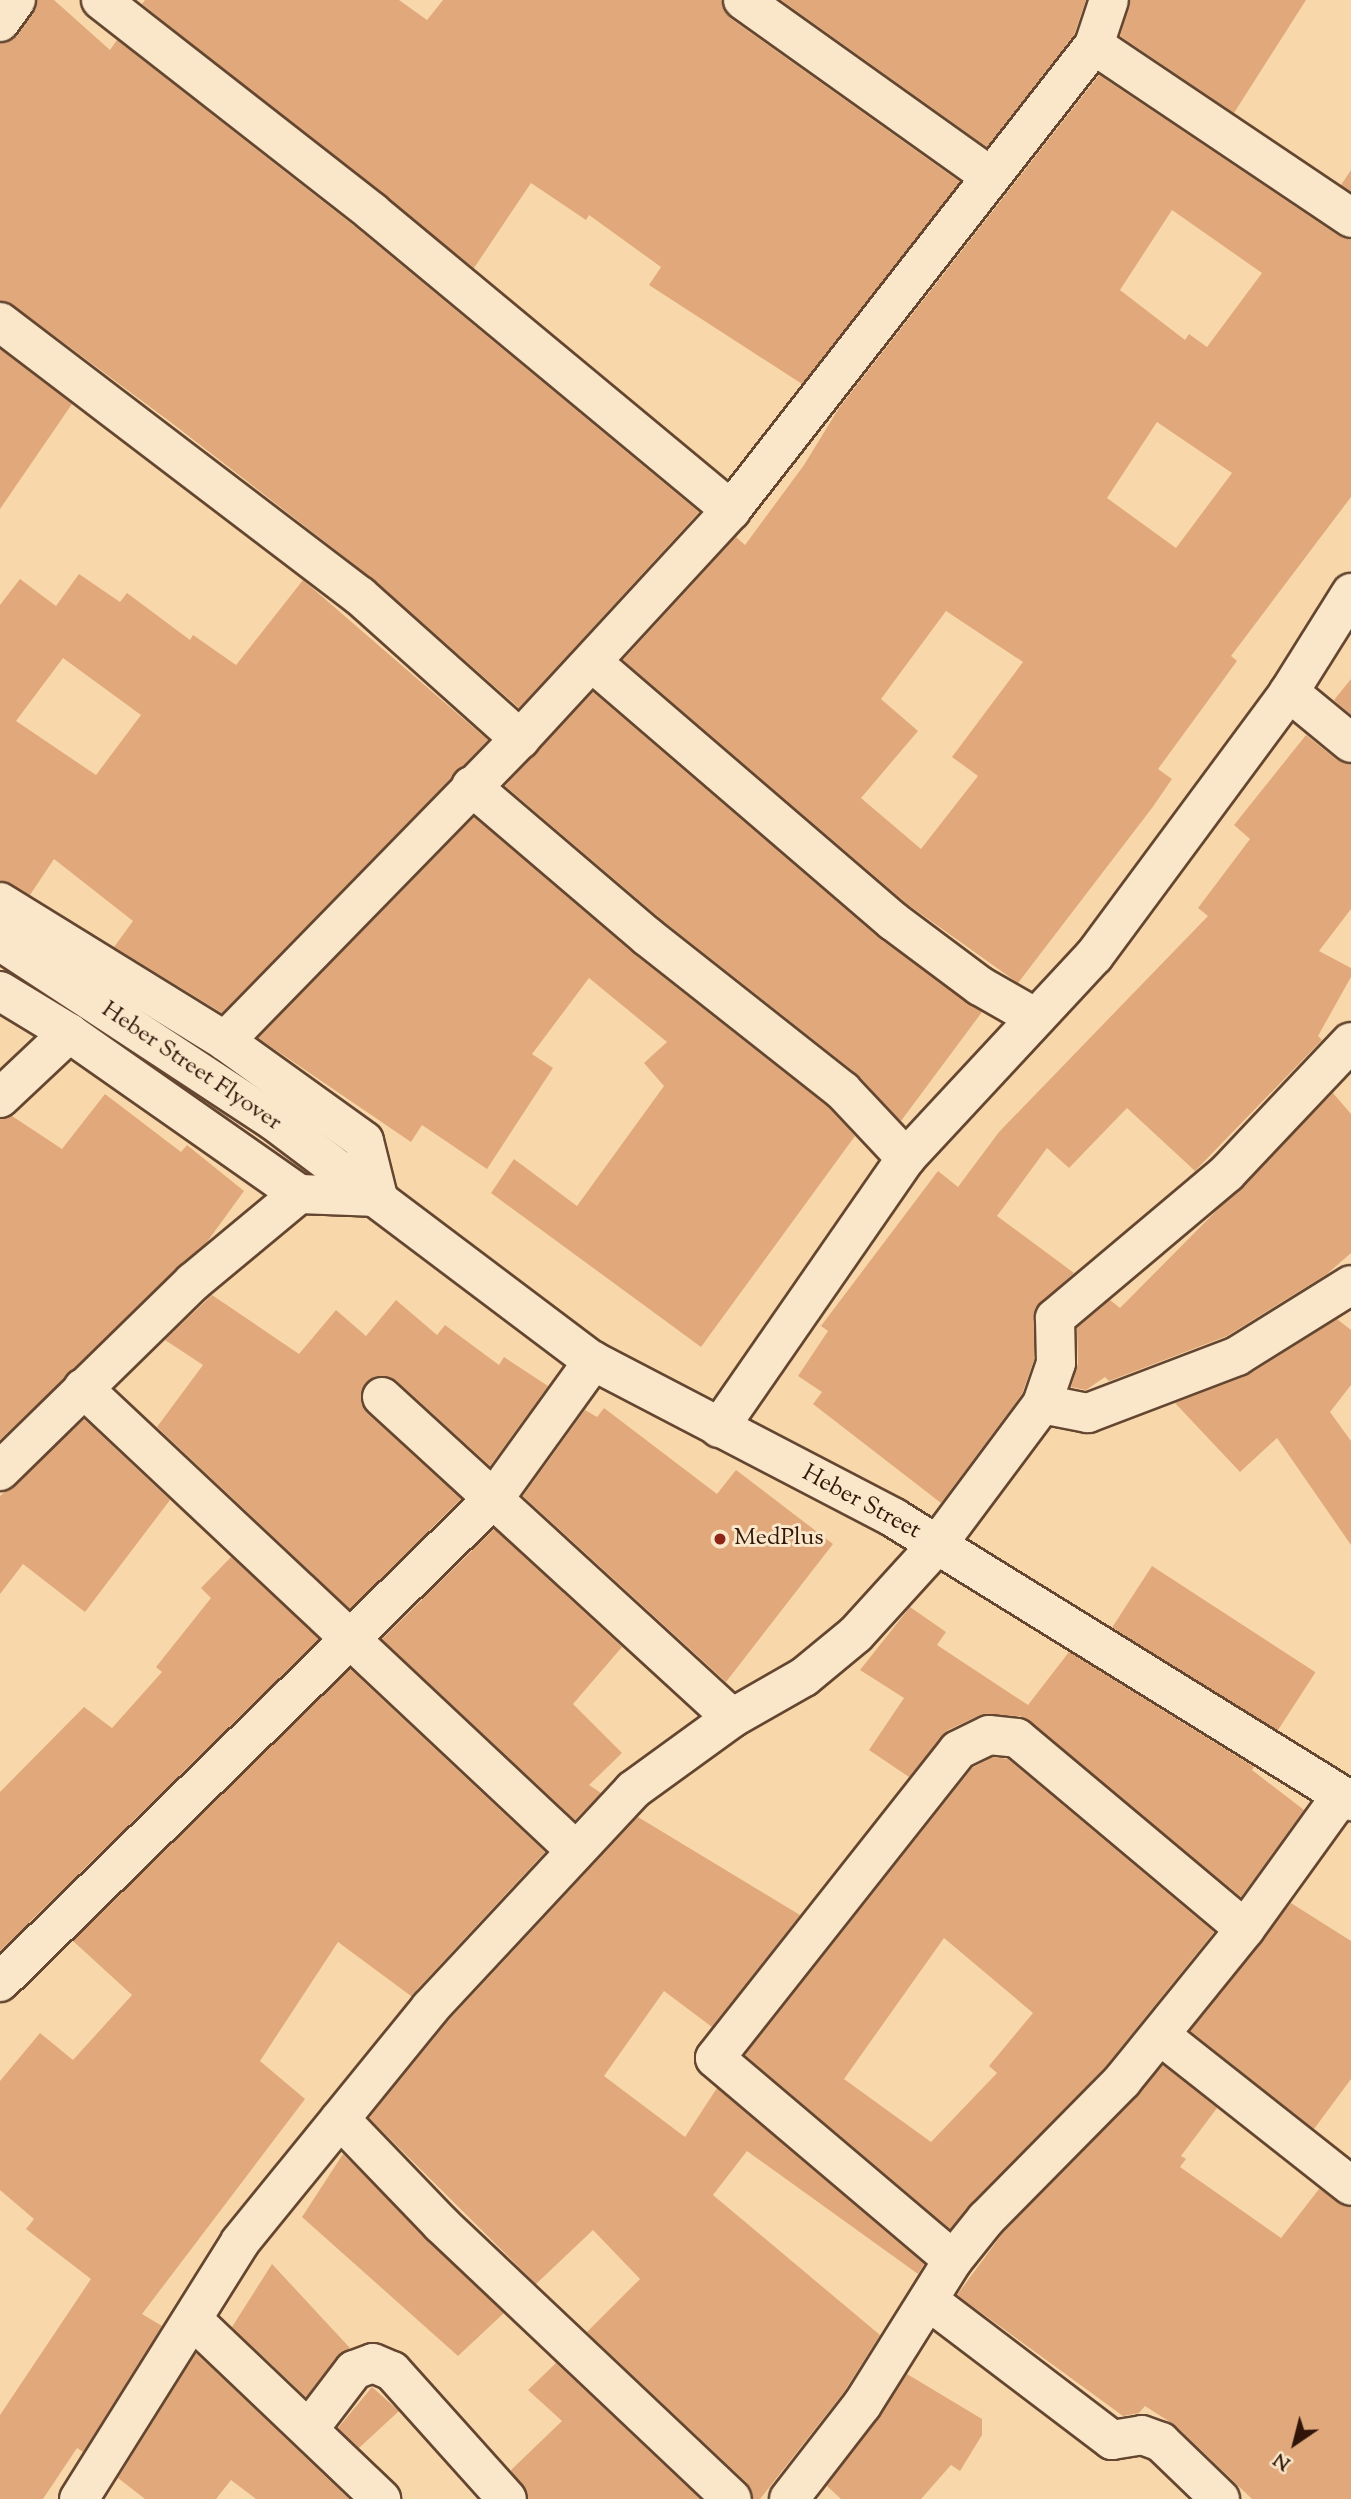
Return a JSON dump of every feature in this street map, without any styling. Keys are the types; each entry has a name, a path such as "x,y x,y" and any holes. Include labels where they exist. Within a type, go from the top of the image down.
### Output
{"street":[{"path":"0,22 16,0"},
{"path":"101,0 372,212 731,510"},
{"path":"743,0 988,176"},
{"path":"225,1041 593,663 731,510 800,427 988,176 1094,46 1108,0"},
{"path":"1094,46 1351,218"},
{"path":"0,321 360,596 520,739"},
{"path":"719,1428 906,1158 1094,956 1289,692 1351,593"},
{"path":"593,663 893,921 980,986 1036,1018"},
{"path":"1289,692 1351,743"},
{"path":"471,786 648,937 843,1091 906,1158"},
{"path":"0,902 225,1041 364,1141 378,1197 299,1194 69,1033 0,990"},
{"name":"Heber Street Flyover","path":"0,942 274,1121 378,1197"},
{"path":"0,1098 69,1033"},
{"path":"79,2499 240,2242 430,2008 633,1790 732,1718 804,1676 856,1634 937,1545 1042,1404 1056,1363 1055,1318 1227,1173 1351,1042"},
{"path":"0,1471 193,1282 299,1194"},
{"name":"Heber Street","path":"378,1197 593,1361 894,1518 1346,1799"},
{"path":"1042,1404 1088,1413 1237,1356 1351,1285"},
{"path":"0,1982 350,1634 495,1497 593,1361"},
{"path":"83,1388 350,1634 576,1851"},
{"path":"382,1397 495,1497 732,1718"},
{"path":"953,2260 715,2058 958,1750 989,1735 1017,1738 1245,1929"},
{"path":"789,2499 862,2405 953,2260 986,2219 1122,2081 1346,1799"},
{"path":"1160,2035 1351,2186"},
{"path":"340,2119 441,2224 732,2499"},
{"path":"929,2301 1112,2440 1142,2435 1161,2442 1220,2499"},
{"path":"193,2320 381,2499"},
{"path":"309,2429 354,2370 373,2363 392,2371 507,2499"}],"building":[{"path":"37,0 54,0 110,50 117,40 358,229 699,512 519,708 373,579 173,424 13,305 0,301 0,43 18,35"},
{"path":"145,0 399,0 427,20 443,0 721,0 730,18 960,182 802,384 649,285 661,267 589,215 586,220 531,183 474,268 142,4"},
{"path":"781,0 1086,0 1074,35 987,147"},
{"path":"1130,0 1306,0 1234,113 1120,36"},
{"path":"1099,75 1339,236 1351,240 1351,497 1231,656 1237,661 1158,769 1172,779 1018,983 907,904 623,660 736,537 745,545 804,465 839,408","holes":["1172,210 1262,273 1207,347 1189,334 1185,340 1120,290","1157,422 1232,473 1176,548 1107,498","946,611 1023,662 952,757 978,776 921,849 861,798 918,731 881,699"]},
{"path":"1351,170 1351,192 1341,185"},
{"path":"0,349 72,404 0,509"},
{"path":"79,574 120,602 127,593 190,640 193,635 236,665 303,580 488,740 222,1013 114,947 133,921 54,859 30,895 0,880 0,605 20,579 56,606","holes":["63,658 141,715 96,775 16,721"]},
{"path":"1351,679 1351,715 1334,700"},
{"path":"593,692 879,938 982,1012 901,1121 857,1074 662,920 505,786"},
{"path":"1306,735 1337,760 1351,764 1351,909 1319,951 1351,968 1351,977 1318,1036 1322,1040 1195,1171 1127,1108 1069,1168 1047,1148 997,1216 1074,1273 1035,1308 1034,1360 1022,1394 941,1503 813,1404 822,1392 798,1376 828,1331 821,1326 938,1171 958,1187 999,1132 1208,916 1198,908 1250,839 1234,825"},
{"path":"474,817 634,954 828,1107 855,1136 701,1347 491,1193 514,1159 577,1206 664,1086 644,1063 667,1042 589,978 532,1054 553,1068 487,1169 422,1125 411,1142 258,1038"},
{"path":"1333,1093 1351,1114 1351,1253 1327,1274 1227,1336 1109,1381 1105,1377 1086,1390 1071,1387 1078,1363 1077,1328 1110,1300 1120,1308"},
{"path":"105,1094 181,1152 187,1145 244,1191 207,1242 0,1440 0,1119 12,1116 62,1149"},
{"path":"212,1295 299,1354 336,1310 366,1336 396,1300 437,1335 445,1325 499,1365 504,1357 548,1386 490,1466 396,1380 376,1376 365,1383 361,1403 367,1413 461,1499 350,1609 157,1427 203,1365 165,1340"},
{"path":"1337,1319 1351,1330 1351,1385 1330,1412 1351,1441 1351,1545 1277,1438 1240,1472 1175,1403 1248,1375"},
{"path":"604,1408 717,1494 736,1470 833,1544 726,1682 523,1496 585,1410 597,1417"},
{"path":"84,1419 170,1500 85,1612 23,1564 0,1594 0,1496"},
{"path":"494,1529 622,1647 573,1704 622,1753 589,1785 601,1793 575,1820 382,1639"},
{"path":"231,1557 319,1639 0,1951 0,1792 84,1707 112,1728 162,1672 156,1667 211,1598 201,1588"},
{"path":"1152,1566 1316,1672 1276,1733 1112,1627"},
{"path":"910,1607 946,1632 937,1645 1028,1705 1069,1652 1254,1767 1252,1770 1304,1810 1241,1897 1020,1716 980,1715 948,1730 909,1777 869,1750 904,1698 860,1670"},
{"path":"350,1669 545,1852 411,1996 338,1942 260,2061 305,2099 142,2314 162,2326 83,2452 77,2448 43,2499 0,2499 0,2415 91,2279 26,2229 34,2219 0,2190 0,2081 40,2033 73,2060 132,1995 73,1941"},
{"path":"993,1757 1008,1759 1214,1932 1106,2066 950,2229 745,2055 972,1768","holes":["944,1938 1033,2013 989,2066 997,2073 931,2142 844,2079"]},
{"path":"638,1817 800,1915 712,2027 664,1991 604,2076 685,2137 717,2088 924,2264 918,2274 747,2151 713,2195 880,2335 844,2392 760,2499 753,2499 747,2483 587,2332 640,2279 593,2230 536,2284 369,2118 447,2022"},
{"path":"1291,1903 1351,1941 1351,2079 1314,2129 1190,2031"},
{"path":"1163,2065 1217,2108 1181,2156 1186,2159 1180,2167 1281,2238 1319,2189 1351,2207 1351,2499 1252,2499 1176,2426 1145,2406 1139,2413 1123,2416 957,2295 1002,2234"},
{"path":"343,2154 504,2313 458,2356 302,2217"},
{"path":"272,2264 350,2348 337,2357 306,2397 232,2327"},
{"path":"196,2353 349,2499 256,2499 231,2480 216,2499 145,2499 118,2478"},
{"path":"556,2363 700,2499 528,2499 511,2470 562,2421 528,2390"},
{"path":"907,2374 982,2419 982,2435 960,2471 951,2465 921,2499 841,2499 827,2486"},
{"path":"372,2387 399,2411 359,2448 338,2428"}],"place":[{"name":"MedPlus","path":"720,1539"}]}
